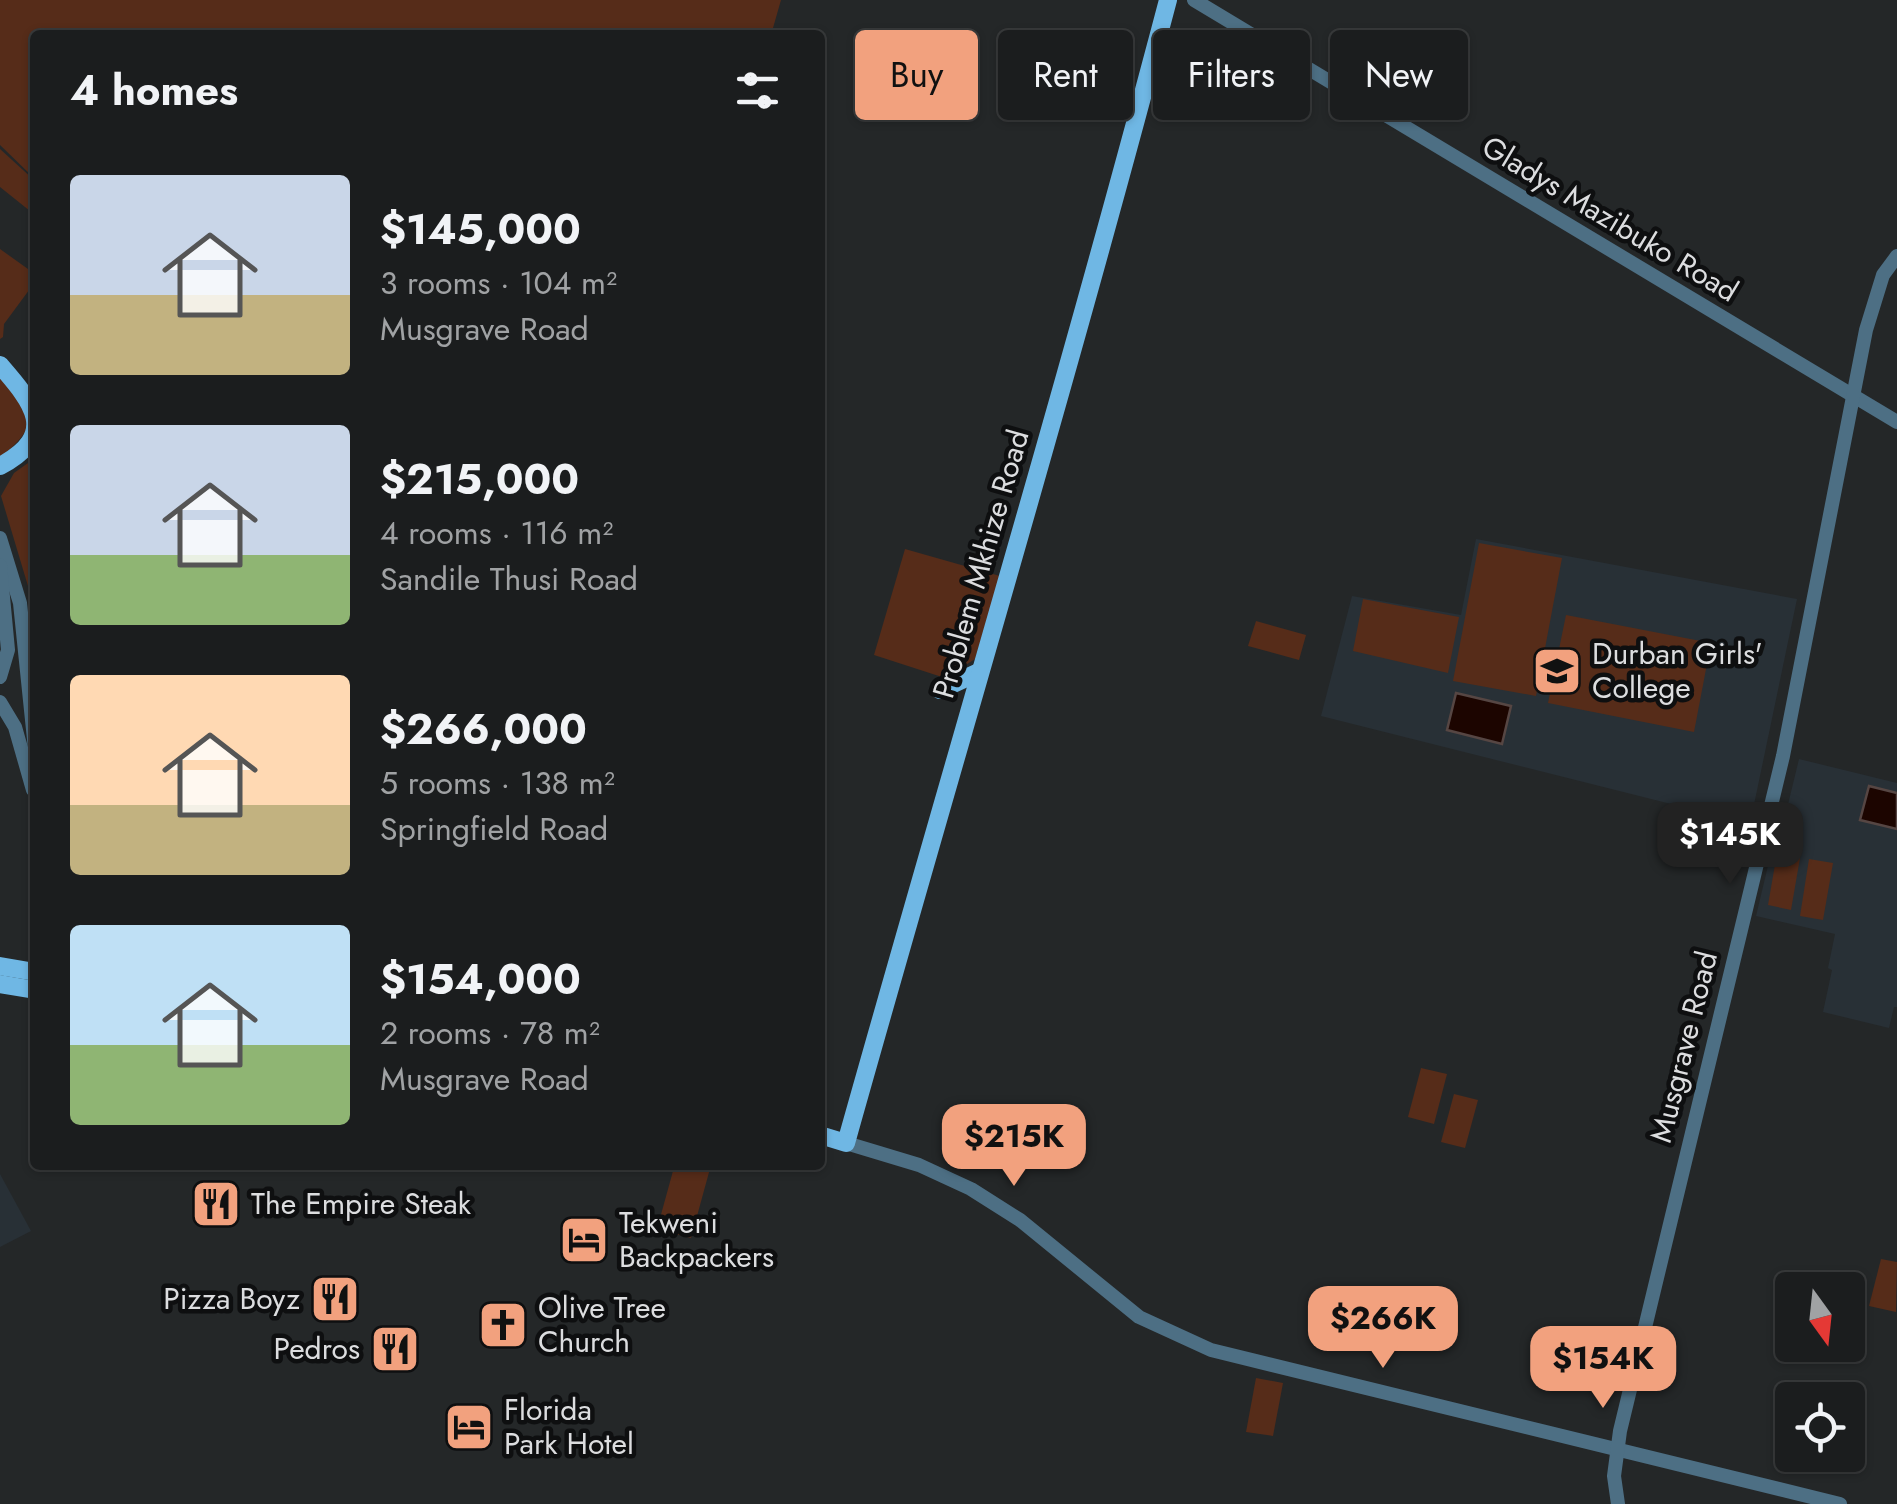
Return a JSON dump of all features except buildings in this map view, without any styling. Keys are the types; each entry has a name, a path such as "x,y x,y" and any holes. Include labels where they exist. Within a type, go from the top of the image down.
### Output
{"main road":[{"name":"Problem Mkhize Road","path":"846,1143 1013,563 1168,0"},
{"path":"0,365 30,401"},
{"path":"6,462 30,440"},
{"path":"940,690 979,672"},
{"path":"0,966 30,971"},
{"path":"0,984 30,989"},
{"path":"825,1137 846,1143"}],"street":[{"name":"Gladys Mazibuko Road","path":"1194,0 1897,422"},
{"name":"Musgrave Road","path":"1618,1504 1616,1449 1787,739 1874,296 1882,275 1897,256"},
{"path":"0,474 6,462"},
{"path":"0,538 20,604 30,701"},
{"path":"0,565 8,650 0,677"},
{"path":"0,702 15,727 30,780"},
{"path":"846,1143 919,1165 971,1189 1020,1220 1139,1317 1180,1339 1240,1359 1840,1504"},
{"path":"1614,1476 1628,1462 1650,1456"}],"shaded area":[{"path":"0,0 781,0 772,30 30,30 30,174 0,145"},
{"path":"0,149 30,176 30,211 0,187"},
{"path":"0,249 30,270 30,289 4,324 0,339"},
{"path":"0,378 20,401 28,419 22,436 0,458"},
{"path":"30,462 30,593 1,496 14,473"},
{"name":"Durban Girls' College","path":"1476,539 1797,599 1751,819 1675,805 1321,716 1352,596 1461,615"},
{"path":"1479,543 1562,558 1536,696 1453,681"},
{"path":"905,549 1000,576 975,659 945,678 874,655"},
{"path":"1363,599 1459,617 1448,673 1353,651"},
{"path":"1566,615 1711,643 1694,732 1548,703"},
{"path":"1256,621 1306,635 1299,660 1248,646"},
{"path":"1456,693 1511,706 1502,744 1447,730"},
{"path":"1799,759 1897,783 1897,1007 1889,1028 1823,1012 1835,934 1756,916"},
{"path":"1869,786 1897,793 1897,829 1860,820"},
{"path":"1777,853 1800,858 1791,910 1768,905"},
{"path":"1809,859 1833,863 1823,920 1800,916"},
{"path":"1421,1068 1447,1074 1434,1124 1408,1117"},
{"path":"1454,1094 1478,1100 1465,1148 1441,1142"},
{"path":"670,1170 710,1170 691,1238 657,1229 673,1171"},
{"path":"0,1174 31,1231 0,1247"},
{"path":"1881,1259 1897,1262 1896,1312 1869,1306"},
{"path":"1256,1378 1283,1383 1273,1436 1246,1432"}],"place":[{"name":"Durban Girls' College","path":"1557,671"},
{"name":"The Empire Steak","path":"216,1204"},
{"name":"Tekweni Backpackers","path":"584,1240"},
{"name":"Pizza Boyz","path":"335,1299"},
{"name":"Olive Tree Church","path":"503,1325"},
{"name":"Pedros","path":"395,1349"},
{"name":"Florida Park Hotel","path":"469,1427"}]}
